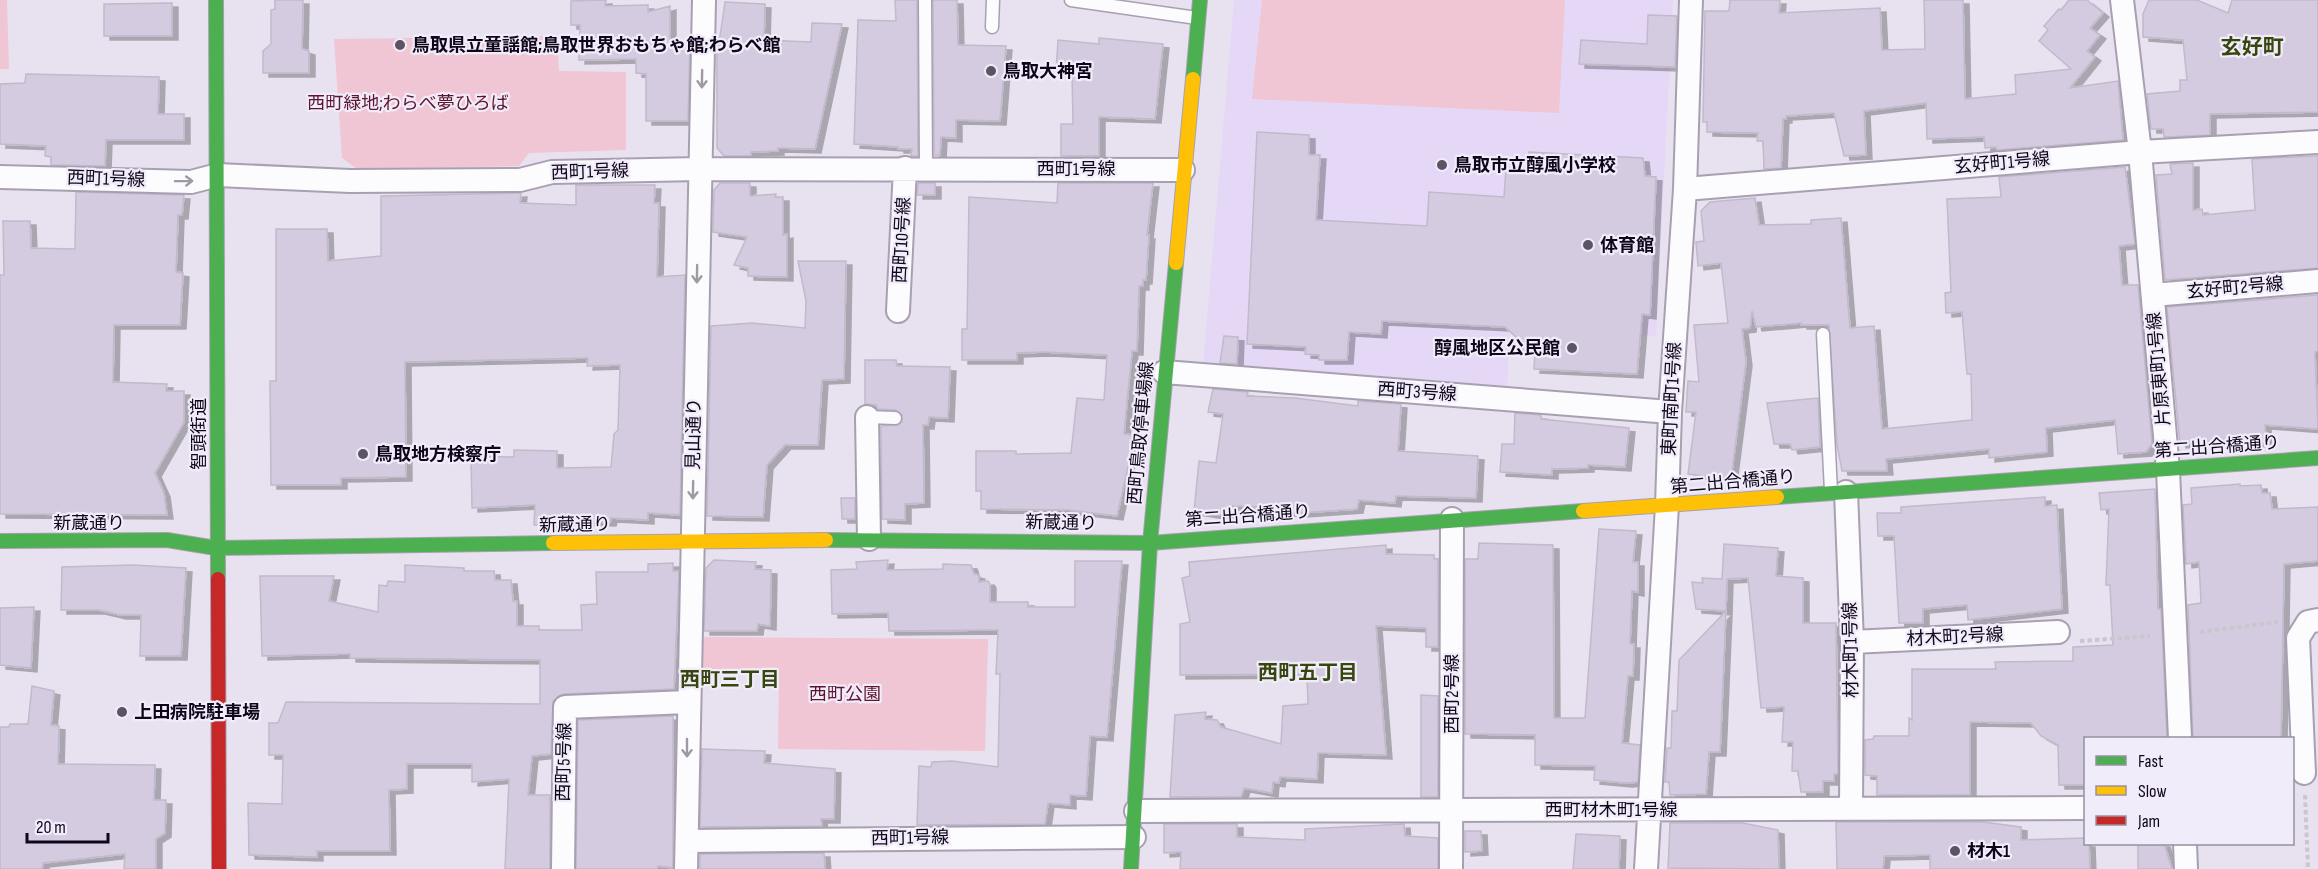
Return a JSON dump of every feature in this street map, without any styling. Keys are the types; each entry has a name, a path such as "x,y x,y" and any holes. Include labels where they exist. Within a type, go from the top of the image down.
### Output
{"street":[{"name":"智頭街道","path":"216,0 218,175 216,548 219,869"},
{"name":"見山通り","path":"686,869 704,0"},
{"name":"西町鳥取停車場線","path":"1131,869 1150,543 1200,0"},
{"name":"東町南町1号線","path":"1646,869 1651,810 1670,412 1686,189 1691,0"},
{"name":"片原東町1号線","path":"2122,0 2140,152 2168,470 2180,737"},
{"name":"玄好町1号線","path":"1686,189 2140,152 2318,142"},
{"name":"西町1号線","path":"0,177 191,182 218,175 350,181 509,180 552,172 699,169 1183,170"},
{"name":"西町10号線","path":"898,311 915,169"},
{"name":"玄好町2号線","path":"2152,295 2318,281"},
{"name":"西町3号線","path":"1164,372 1670,412"},
{"path":"867,417 869,540"},
{"name":"第二出合橋通り","path":"1150,543 1452,519 2318,458"},
{"name":"材木町1号線","path":"1839,492 1852,642 1851,809"},
{"name":"西町2号線","path":"1451,869 1452,519"},
{"name":"新蔵通り","path":"0,541 167,540 216,548 869,540 1150,543"},
{"path":"2305,772 2298,638 2313,621"},
{"name":"材木町2号線","path":"1852,642 2058,632"},
{"name":"西町5号線","path":"563,869 565,707 688,702"},
{"name":"西町材木町1号線","path":"1136,811 2084,808"},
{"name":"西町1号線","path":"687,840 1134,837"},
{"path":"2185,845 2186,869"}],"lane":[{"path":"915,169 925,0"},
{"path":"992,27 993,0"},
{"path":"1071,0 1199,19"},
{"path":"1822,334 1839,492"},
{"path":"867,417 895,418"}],"path":[{"path":"2058,632 2064,642 2175,634 2291,621 2313,621"},
{"path":"2305,772 2308,869"}],"shaded area":[{"name":"鳥取市立醇風小学校","path":"1234,0 1673,0 1656,336 1510,330 1507,388 1203,365"}],"green space":[{"path":"0,0 7,0 9,69 0,69"},
{"path":"1262,0 1565,0 1559,113 1252,99"},
{"name":"西町緑地;わらべ夢ひろば","path":"557,36 559,71 626,72 626,150 529,153 519,166 357,169 342,158 334,39"},
{"name":"西町公園","path":"703,637 988,639 985,751 778,749 779,671 701,670"}],"building":[{"path":"275,0 303,0 302,49 309,51 309,73 263,73 263,51 271,44 271,10 275,9"},
{"path":"606,0 605,6 648,5 648,12 670,6 670,43 690,43 688,121 646,121 646,74 636,73 636,59 579,60 580,25 571,25 571,1"},
{"path":"895,0 917,0 918,156 911,156 912,149 854,144 858,20 896,21"},
{"path":"933,0 957,0 958,45 1006,46 1000,121 956,120 956,138 941,137 940,155 934,155"},
{"path":"1730,0 1780,0 1779,13 1880,8 1882,50 1925,49 1924,0 1963,0 1965,99 2016,94 2015,75 2071,69 2039,41 2048,30 2044,26 2069,0 2087,0 2103,13 2090,28 2100,35 2087,51 2095,57 2070,88 2118,81 2123,140 1997,150 1996,147 1985,148 1984,137 1927,139 1926,103 1864,111 1866,155 1844,156 1834,113 1786,116 1786,119 1783,119 1781,168 1764,169 1763,141 1757,141 1758,133 1707,132 1707,122 1703,122 1705,11 1729,11"},
{"path":"2149,0 2197,0 2228,13 2232,0 2318,0 2318,112 2210,114 2210,135 2164,137 2163,129 2151,129 2147,94 2180,91 2180,80 2187,80 2183,40 2143,37 2143,14"},
{"path":"725,2 765,4 764,40 811,42 812,23 842,24 815,149 778,148 778,151 751,152 751,156 724,156 717,148 717,43 719,43"},
{"path":"172,3 172,36 104,36 104,4"},
{"path":"1648,15 1677,16 1675,67 1579,64 1581,40 1647,44"},
{"path":"1099,38 1163,44 1155,119 1099,117 1099,156 1061,156 1061,124 1073,124 1072,73 1056,72 1058,40 1099,44"},
{"path":"26,74 159,77 158,114 184,114 184,140 106,140 105,166 51,165 51,157 45,156 46,146 0,144 0,84 25,83"},
{"path":"1257,132 1309,135 1309,155 1320,155 1316,220 1427,226 1429,192 1504,197 1506,168 1528,170 1529,152 1643,158 1645,176 1656,177 1650,315 1642,314 1637,374 1534,369 1535,350 1517,349 1518,339 1505,327 1382,321 1381,334 1349,332 1347,360 1319,360 1319,355 1305,354 1306,347 1247,344"},
{"path":"2318,156 2318,268 2165,280 2156,175 2172,174 2170,164 2193,163 2193,210 2202,209 2203,215 2255,210 2252,159"},
{"path":"2125,167 2135,244 2119,246 2122,285 2138,285 2152,444 2146,452 2118,454 2115,420 2046,428 2047,452 1989,458 1989,449 1886,459 1887,471 1842,471 1837,445 1829,325 1801,325 1801,323 1756,327 1752,311 1750,328 1742,329 1746,362 1731,479 1688,474 1696,412 1686,412 1688,381 1699,382 1694,325 1728,323 1721,263 1698,266 1696,242 1704,241 1701,211 1710,202 1755,198 1759,225 1811,224 1811,220 1841,218 1850,328 1874,326 1882,429 1972,420 1971,374 1967,374 1962,312 1946,313 1945,293 1951,292 1947,199 2001,197 1999,177"},
{"path":"720,183 750,183 750,196 776,194 775,197 783,197 783,235 787,234 787,277 748,276 748,268 734,265 747,237 713,232 714,190"},
{"path":"918,183 935,183 935,195 917,195"},
{"path":"1058,183 1153,183 1147,235 1149,235 1146,280 1143,280 1143,286 1139,286 1137,351 1132,351 1124,434 1132,435 1128,467 1117,516 1068,510 981,509 981,491 976,491 976,451 1016,451 1016,454 1071,453 1077,398 1104,400 1107,355 1044,352 1017,353 1017,360 962,360 962,329 967,329 969,197 1057,203"},
{"path":"576,185 655,185 654,203 659,203 657,277 685,275 680,515 648,513 648,520 611,518 610,522 558,521 558,525 534,525 535,505 472,508 471,456 514,457 514,450 557,451 557,468 611,467 614,434 618,430 620,365 587,366 588,358 405,362 406,477 341,478 341,485 271,485 270,381 276,381 276,229 327,229 328,261 381,256 381,196 521,193 520,203 576,205"},
{"path":"76,192 184,195 182,215 178,215 176,272 183,273 180,325 114,325 113,382 167,384 166,391 184,391 184,422 155,473 164,493 167,515 0,514 0,275 4,275 3,221 30,221 31,248 75,249"},
{"path":"798,261 846,261 844,379 822,380 818,445 785,445 767,465 763,517 707,516 711,326 752,323 805,328 806,301"},
{"path":"2318,295 2318,351 2315,352 2318,429 2265,425 2266,442 2244,444 2244,438 2180,444 2167,307"},
{"path":"1224,336 1238,337 1237,364 1220,363"},
{"path":"865,360 896,360 897,366 950,367 948,418 929,417 928,425 923,425 924,503 905,504 905,520 882,519 881,426 898,425 902,422 902,415 896,410 878,409 876,405 865,404"},
{"path":"1213,389 1248,392 1247,396 1295,398 1358,406 1358,401 1401,404 1398,451 1478,456 1476,498 1396,496 1395,503 1359,500 1357,509 1300,513 1269,511 1268,507 1232,506 1231,517 1194,511 1199,461 1216,463 1223,414 1208,412"},
{"path":"1818,398 1820,447 1792,450 1790,444 1774,444 1767,403"},
{"path":"1515,413 1541,415 1541,419 1629,428 1625,467 1588,465 1588,468 1552,469 1552,475 1500,472 1502,444 1514,444"},
{"path":"2240,484 2240,486 2261,485 2262,493 2270,493 2272,509 2318,507 2318,561 2284,564 2281,737 2193,737 2188,605 2201,603 2199,562 2186,564 2183,505 2192,504 2191,488"},
{"path":"2155,489 2158,609 2161,609 2167,737 2084,737 2084,785 2059,785 2058,745 2041,736 2031,723 1970,722 1970,795 1877,795 1877,776 1865,775 1865,740 1873,739 1874,736 1909,736 1909,718 1912,720 1912,669 1996,669 1995,662 2073,661 2073,647 2113,645 2110,585 2106,585 2109,509 2101,510 2099,493"},
{"path":"2045,497 2045,506 2057,505 2062,609 1968,620 1967,605 1923,609 1923,623 1899,623 1894,536 1878,536 1877,513 1901,513 1901,507"},
{"path":"841,498 855,498 855,519 842,519"},
{"path":"1599,529 1636,531 1633,562 1638,562 1638,592 1632,591 1630,644 1634,644 1633,676 1628,676 1622,743 1640,745 1638,782 1594,780 1595,766 1535,765 1535,735 1465,734 1465,559 1478,559 1479,543 1553,545 1554,718 1585,718"},
{"path":"1724,544 1778,548 1776,576 1803,578 1803,623 1836,623 1838,774 1834,774 1834,781 1823,781 1823,792 1801,792 1798,771 1792,771 1793,742 1782,742 1784,707 1761,708 1748,578 1727,579 1726,611 1696,609 1692,582 1703,583 1702,578 1722,579"},
{"path":"1386,545 1386,554 1434,555 1434,559 1438,559 1438,647 1426,647 1426,628 1376,626 1386,755 1318,753 1317,779 1280,777 1279,783 1273,782 1272,793 1244,788 1241,797 1170,797 1175,715 1206,712 1205,719 1217,720 1221,727 1281,744 1283,706 1308,704 1307,674 1180,675 1180,624 1190,622 1182,578 1190,576 1189,562"},
{"path":"714,560 756,562 755,569 771,570 770,626 758,624 757,631 704,631 706,568"},
{"path":"888,560 887,570 943,569 943,564 971,565 974,574 979,575 979,582 988,581 990,584 990,602 1028,602 1028,607 1075,607 1075,561 1122,561 1107,737 1090,736 1086,796 1070,795 1070,805 1048,803 1045,824 917,825 919,766 931,767 932,762 952,761 998,767 1000,674 996,674 998,630 889,631 888,613 832,614 831,570 857,569 856,562"},
{"path":"673,563 673,571 679,571 674,689 564,694 553,701 551,754 532,756 528,795 550,795 550,869 505,869 509,779 472,782 472,764 407,764 407,789 389,790 390,851 317,851 317,857 249,855 248,803 282,804 283,755 269,755 269,723 278,723 286,702 540,704 540,660 350,658 350,654 262,656 260,576 334,576 329,601 378,612 379,585 387,586 388,581 405,582 405,565 464,568 464,571 494,571 495,580 511,580 513,601 517,601 517,626 539,626 539,630 582,630 581,605 597,604 596,572 648,572 648,564"},
{"path":"132,565 186,568 181,656 140,656 141,615 120,615 99,610 61,610 62,567"},
{"path":"34,607 31,668 0,665 0,608"},
{"path":"1726,611 1720,752 1709,752 1706,794 1670,795 1669,782 1665,782 1667,748 1671,748 1672,711 1677,711 1679,660"},
{"path":"32,686 54,691 51,725 59,726 58,764 155,765 154,800 166,800 165,833 156,839 156,869 124,869 125,854 43,863 42,869 0,869 0,727 9,727 10,724 28,724"},
{"path":"1421,695 1438,696 1438,797 1421,797"},
{"path":"673,716 673,868 658,866 657,869 576,869 578,720"},
{"path":"702,749 765,751 764,763 835,769 834,819 821,819 822,826 700,827"},
{"path":"1836,822 1983,822 2021,827 2021,840 2084,838 2084,845 2089,845 2090,869 1930,869 1930,855 1884,856 1883,869 1837,869"},
{"path":"1670,823 1743,823 1778,830 1779,869 1668,868"},
{"path":"1164,824 1237,824 1237,837 1305,840 1305,829 1404,824 1405,836 1438,838 1438,869 1180,869 1181,852 1164,853"},
{"path":"1465,831 1481,831 1482,851 1465,852"},
{"path":"1576,834 1620,836 1619,869 1573,869"},
{"path":"2138,845 2165,845 2172,869 2138,869"},
{"path":"824,853 825,869 700,869 700,854"}],"traffic: fast":[{"path":"216,0 218,579"},
{"path":"1193,79 1200,0"},
{"path":"1131,869 1150,543 1176,263"},
{"path":"1777,497 2318,458"},
{"path":"826,540 1150,543 1583,511"},
{"path":"0,541 167,540 216,548 553,543"}],"traffic: slow":[{"path":"1176,263 1193,79"},
{"path":"1583,511 1777,497"},
{"path":"553,543 826,540"}],"traffic: jam":[{"path":"218,579 219,869"}],"place":[{"name":"鳥取県立童謡館;鳥取世界おもちゃ館;わらべ館","path":"400,45"},
{"name":"鳥取大神宮","path":"991,71"},
{"name":"鳥取市立醇風小学校","path":"1442,165"},
{"name":"体育館","path":"1588,245"},
{"name":"醇風地区公民館","path":"1572,348"},
{"name":"鳥取地方検察庁","path":"363,454"},
{"name":"上田病院駐車場","path":"122,712"},
{"name":"材木1","path":"1955,851"}],"district":[{"name":"玄好町","path":"2252,47"},
{"name":"西町五丁目","path":"1308,673"},
{"name":"西町三丁目","path":"730,680"}]}
